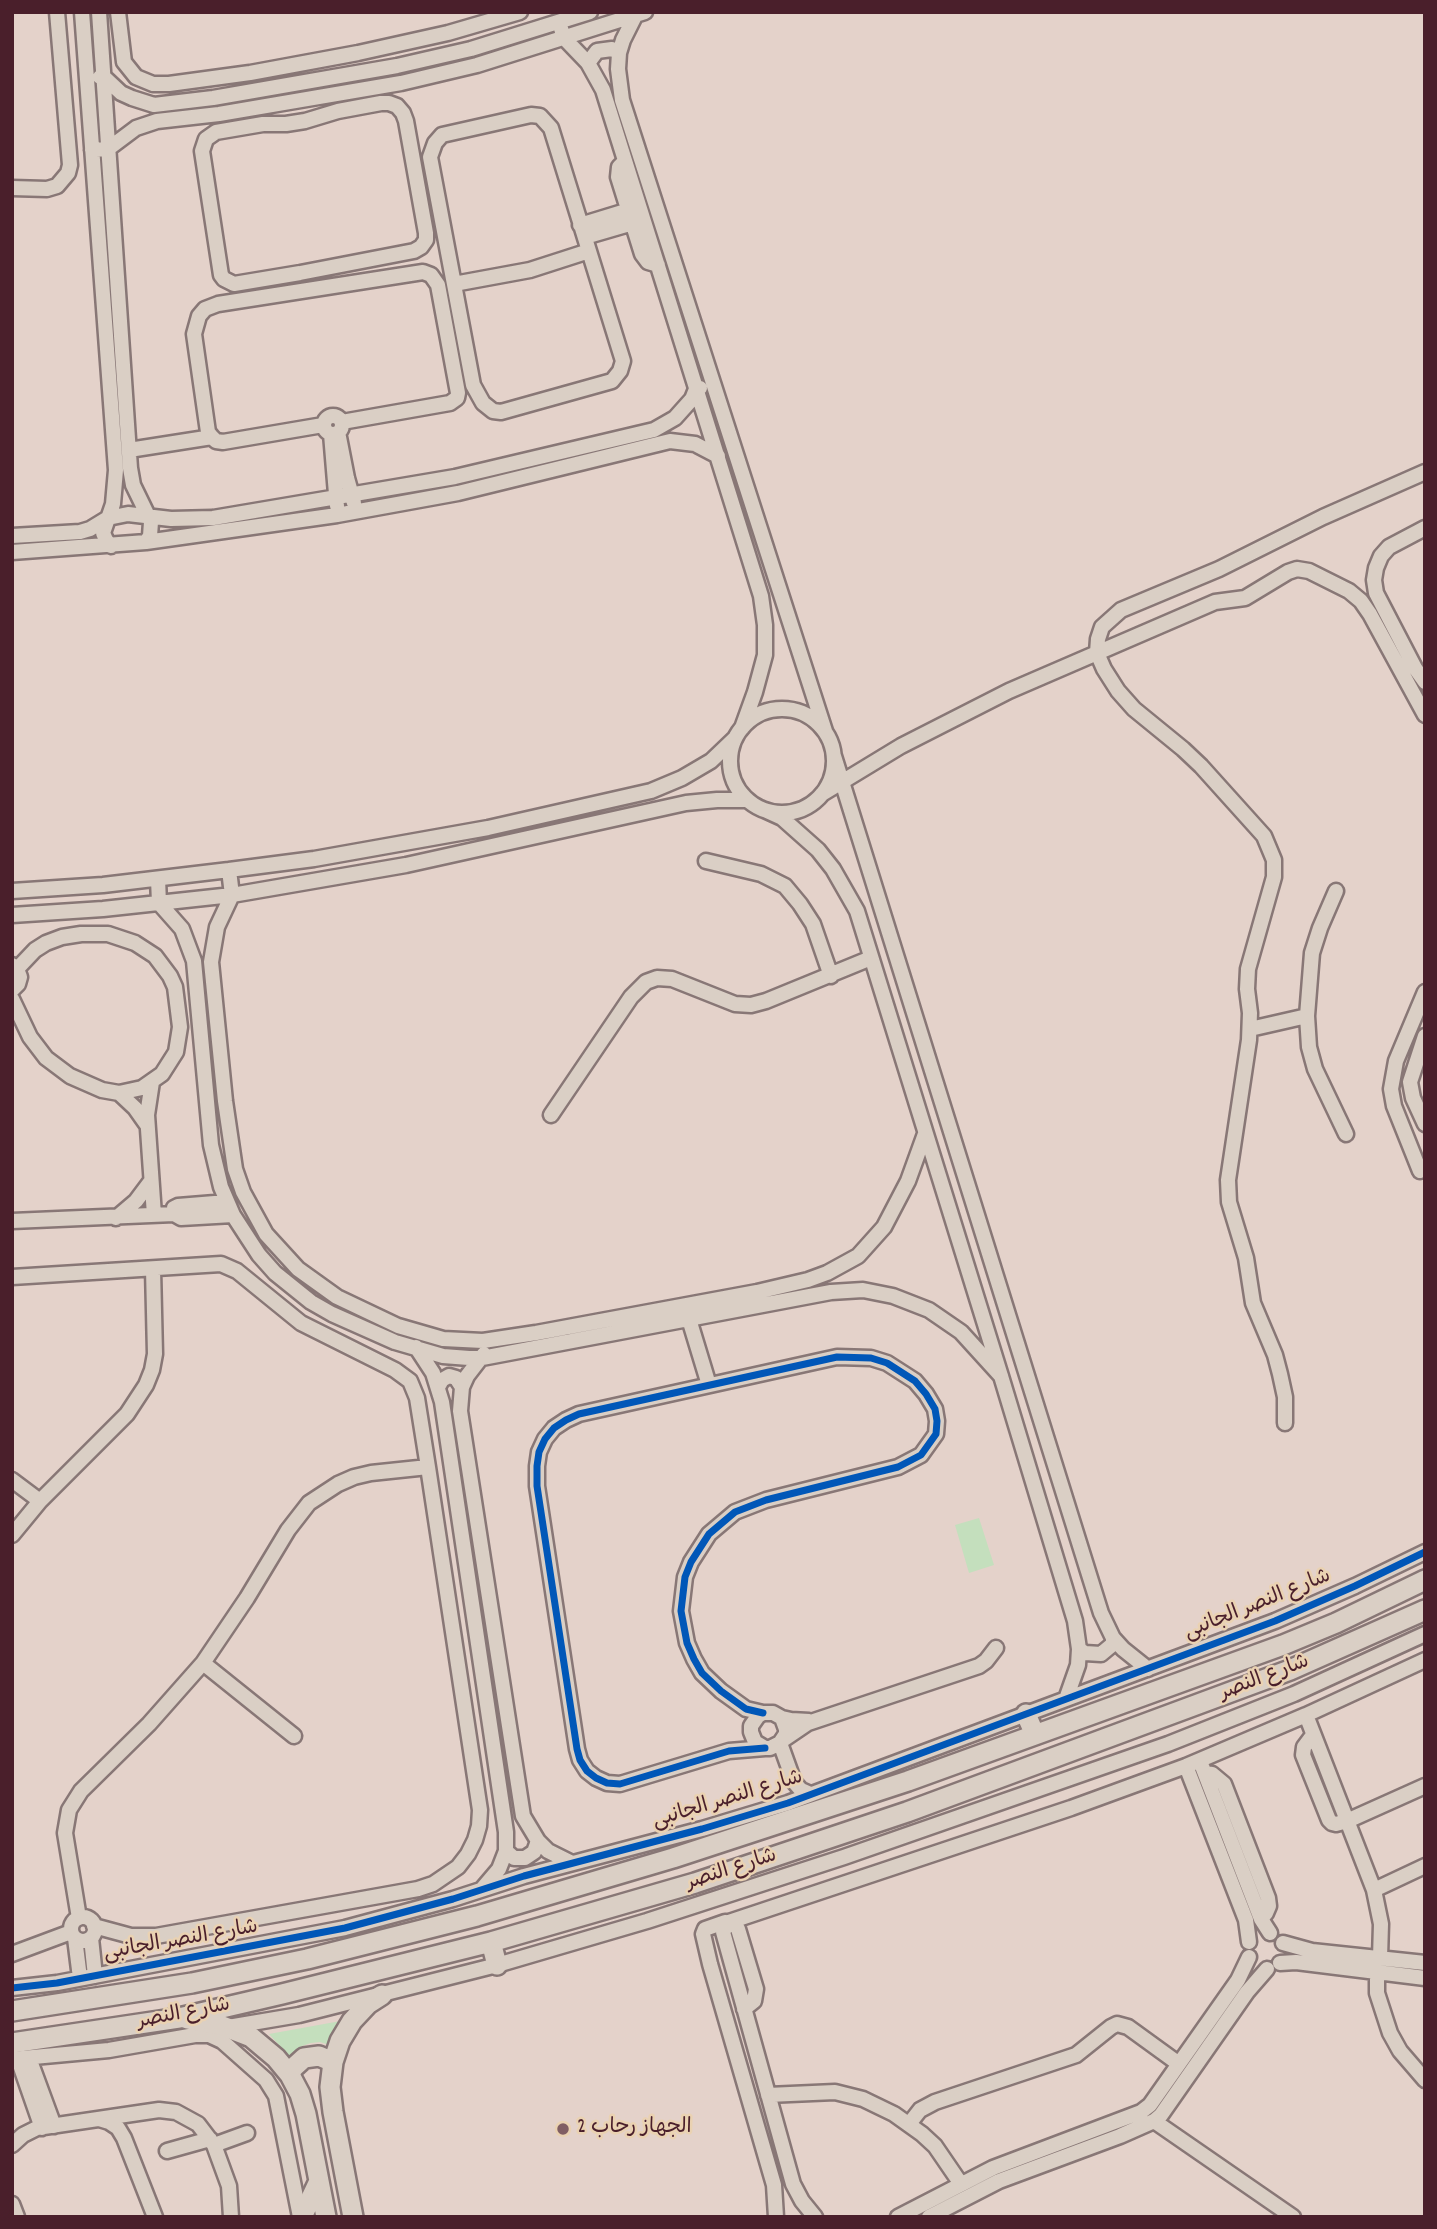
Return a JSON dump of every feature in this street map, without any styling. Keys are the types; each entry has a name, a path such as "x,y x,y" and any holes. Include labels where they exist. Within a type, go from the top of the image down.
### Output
{"main road":[{"name":"شارع النصر","path":"12,2011 204,1981 307,1959 421,1931 751,1834 1283,1646 1425,1580"},
{"name":"شارع النصر","path":"18,2055 356,1977 491,1942 695,1883 907,1812 1290,1670 1425,1610"},
{"path":"1026,1714 1035,1735"},
{"path":"491,1942 497,1965"},
{"path":"353,2217 332,2112 332,2062 340,2040 352,2021 368,2004 382,1995"},
{"path":"179,2018 228,2028 260,2043 290,2075 303,2104 326,2217"},
{"path":"290,2075 298,2062 312,2056 326,2058 332,2062"},
{"path":"301,2217 319,2181"}],"street":[{"path":"12,188 47,189 57,186 68,173 57,12"},
{"path":"82,12 116,470 115,491 103,533 111,545"},
{"path":"99,12 129,450 133,485 152,529 146,542"},
{"path":"118,12 124,62 136,77 153,84 169,84 250,73 358,53 448,33 520,12"},
{"path":"87,78 104,77 121,93 154,105 213,98 397,66 471,49 590,12"},
{"path":"92,150 108,149 136,128 157,121 219,114 401,83 477,65 640,14"},
{"path":"640,14 623,40 619,53 618,77 622,100 734,453 831,743 1101,1613 1113,1638 1148,1669"},
{"path":"559,22 564,38 588,63 603,90 761,596 765,655 755,692 730,752 732,778 738,790 754,804 782,818 834,869 857,911 1075,1621 1078,1665 1066,1699"},
{"path":"588,63 597,51 612,49 619,53"},
{"path":"301,122 314,99"},
{"path":"380,103 397,106 406,121 426,240 414,251 228,283 221,275 203,145 210,135 216,132 263,124 301,122 380,103"},
{"path":"282,104 301,122"},
{"path":"531,115 540,116 551,128 620,348 623,361 620,371 612,381 603,384 501,412 493,411 484,403 473,385 454,284 430,157 435,143 442,135 531,115"},
{"path":"625,160 618,172 631,217 645,258 658,265"},
{"path":"454,284 530,270 585,238 631,217"},
{"path":"423,272 431,275 438,285 457,398 450,402 333,428 216,441 208,432 194,334 199,316 205,309 218,304 423,272"},
{"path":"12,536 80,532 100,525 108,518 128,514 171,519 213,518 455,477 654,430 684,409 696,389 713,384"},
{"path":"333,428 356,511"},
{"path":"333,428 337,515"},
{"path":"129,450 212,437"},
{"path":"12,552 146,542 337,515 471,490 670,441 695,444 717,456 734,453"},
{"path":"1285,1423 1285,1397 1280,1374 1253,1303 1246,1258 1228,1192 1228,1168 1250,1029 1248,968 1274,877 1272,851 1264,835 1192,758 1125,699 1097,653 1098,639 1102,627 1121,610 1219,569 1313,522 1425,472"},
{"path":"1425,528 1389,547 1381,556 1374,580 1382,604 1425,682"},
{"path":"12,915 232,895 406,865 685,803 717,800 754,804 773,812 800,810 901,746 976,707 1215,602 1245,598 1288,572 1301,569 1349,591 1361,601 1425,715"},
{"path":"12,891 158,879 314,859 488,828 651,791 682,778 710,761 752,718 777,709 804,714 816,721 825,731"},
{"path":"822,794 829,782 834,756"},
{"path":"706,860 761,874 785,886 813,924 831,975"},
{"path":"229,870 232,895 217,927 211,962 230,1141 243,1192 266,1234 307,1277 337,1297 398,1326 456,1340 482,1341 536,1334 808,1280 858,1256 884,1227 908,1181 925,1134"},
{"path":"158,879 159,903 182,929 194,961 216,1173 227,1202 245,1236 267,1264 292,1289 311,1302 353,1324 417,1349 443,1356 482,1358 831,1292 863,1290 909,1301 929,1310 951,1324 1001,1376"},
{"path":"1336,891 1311,953 1307,1016 1309,1047 1315,1069 1346,1134"},
{"path":"12,990 19,981 15,967 46,943 81,934 108,934 123,938 146,949 163,966 175,987 180,1027 176,1052 170,1064 142,1088 119,1093 85,1084 57,1068 46,1058 30,1037 12,999"},
{"path":"551,1115 631,997 646,982 657,978 672,979 735,1004 751,1005 766,1002 871,958"},
{"path":"1420,1171 1394,1106 1391,1079 1425,992"},
{"path":"1250,1029 1307,1016"},
{"path":"1425,1036 1410,1082 1413,1098 1425,1124"},
{"path":"152,1082 147,1104 154,1216"},
{"path":"119,1093 135,1108 148,1126"},
{"path":"116,1218 136,1201 151,1181"},
{"path":"227,1202 178,1206 174,1208 174,1214 178,1218 233,1215"},
{"path":"12,1222 174,1214"},
{"path":"12,1277 212,1264 229,1267 301,1323 404,1374 415,1389 480,1810 477,1833 468,1854 458,1867 447,1877 418,1889 156,1936 92,1932"},
{"path":"12,1535 40,1501 127,1414 146,1385 155,1354 153,1269"},
{"path":"690,1319 709,1385"},
{"path":"417,1332 417,1349 433,1373 438,1387 504,1819 506,1851 499,1869 480,1891"},
{"path":"482,1341 485,1349 482,1358 462,1387 460,1411 523,1816 538,1842 559,1858 572,1863"},
{"path":"776,1744 755,1742 744,1711 702,1673 694,1659 685,1635 681,1611 688,1569 699,1547 721,1522 750,1505 910,1462 929,1445 936,1434 935,1409 915,1381 895,1367 871,1358 854,1356 837,1357 579,1414 554,1428 539,1452 537,1480 577,1749 580,1760 596,1778 607,1783 620,1784 729,1751 776,1744 799,1728 818,1720 979,1666 996,1648"},
{"path":"438,1387 442,1380 449,1376 456,1378 462,1387"},
{"path":"79,1918 65,1833 69,1810 81,1791 149,1724 203,1662 247,1598 288,1530 309,1503 338,1484 354,1478 371,1473 428,1466"},
{"path":"12,1480 40,1501"},
{"name":"شارع النصر الجانبى","path":"12,1988 80,1979 345,1928 417,1910 524,1876 702,1829 788,1803 1315,1604 1425,1552"},
{"path":"228,2028 299,2015 497,1965 647,1921 845,1857 1168,1744 1294,1694 1425,1634"},
{"path":"1079,1650 1101,1654 1113,1644 1113,1638"},
{"path":"776,2217 776,2195 710,1964 703,1930 1197,1767 1425,1660"},
{"path":"203,1662 294,1736"},
{"path":"738,1705 763,1713 773,1713 782,1718 818,1720"},
{"path":"729,1751 738,1746 751,1729 753,1721 763,1713"},
{"path":"1306,1716 1374,1889 1381,1924 1377,1993 1387,2025 1401,2051 1425,2080"},
{"path":"776,1744 786,1729 782,1718"},
{"path":"776,1744 794,1782 801,1790 810,1794"},
{"path":"776,1744 789,1785 788,1803"},
{"path":"1197,1767 1246,1920 1249,1950 1254,1965 1273,1966 1297,1962 1378,1965 1425,1963"},
{"path":"1197,1767 1224,1783 1268,1898 1269,1906 1261,1919"},
{"path":"1347,1821 1425,1786"},
{"path":"1209,1806 1270,1933"},
{"path":"506,1851 514,1858 525,1858 534,1852 538,1842"},
{"path":"1374,1889 1425,1866"},
{"path":"79,1918 90,1920 96,1976"},
{"path":"79,1918 73,1924 73,1935 80,1979"},
{"path":"729,1922 723,1933 793,2184 815,2217"},
{"path":"729,1922 738,1929 756,1989 754,2001 744,2009"},
{"path":"12,1954 73,1935 83,1941 92,1932"},
{"path":"898,2217 993,2168 1068,2147 1120,2136 1154,2121 1161,2115 1247,1992 1284,1954 1283,1943 1278,1936 1270,1933 1256,1935 1238,1980 1150,2105 1141,2112 1068,2147 999,2180 929,2217"},
{"path":"1283,1943 1425,1978"},
{"path":"710,1964 730,1958"},
{"path":"909,2124 920,2110 934,2102 1076,2055 1117,2024 1128,2027 1179,2064"},
{"path":"48,2127 31,2079 18,2055 109,2050 209,2035 222,2041 266,2080 276,2095 301,2217"},
{"path":"737,2053 755,2049"},
{"path":"768,2095 835,2092 850,2095 894,2114 935,2146 961,2184"},
{"path":"12,2145 23,2135 48,2127 143,2112 168,2110 184,2115 198,2124 212,2142 229,2186 231,2217"},
{"path":"129,2151 128,2128 143,2112"},
{"path":"98,2119 118,2128 156,2217"},
{"path":"1154,2121 1293,2217"},
{"path":"167,2151 247,2133"},
{"path":"762,2140 779,2135"},
{"path":"12,2204 17,2217"}],"green space":[{"path":"979,1518 994,1565 969,1573 955,1525"},
{"path":"346,2020 329,2045 311,2043 302,2046 290,2057 269,2034"}],"cycle path":[{"path":"763,1713 746,1709 702,1673 687,1643 681,1611 685,1577 709,1534 735,1512 766,1500 898,1467 921,1455 936,1434 935,1409 915,1381 887,1363 871,1358 837,1357 579,1414 554,1428 539,1452 537,1486 577,1749 587,1771 607,1783 620,1784 729,1751 765,1748"},
{"path":"12,1988 57,1983 345,1928 788,1803 1275,1621 1425,1552"}],"place":[{"name":"الجهاز رحاب 2","path":"563,2129"}]}
